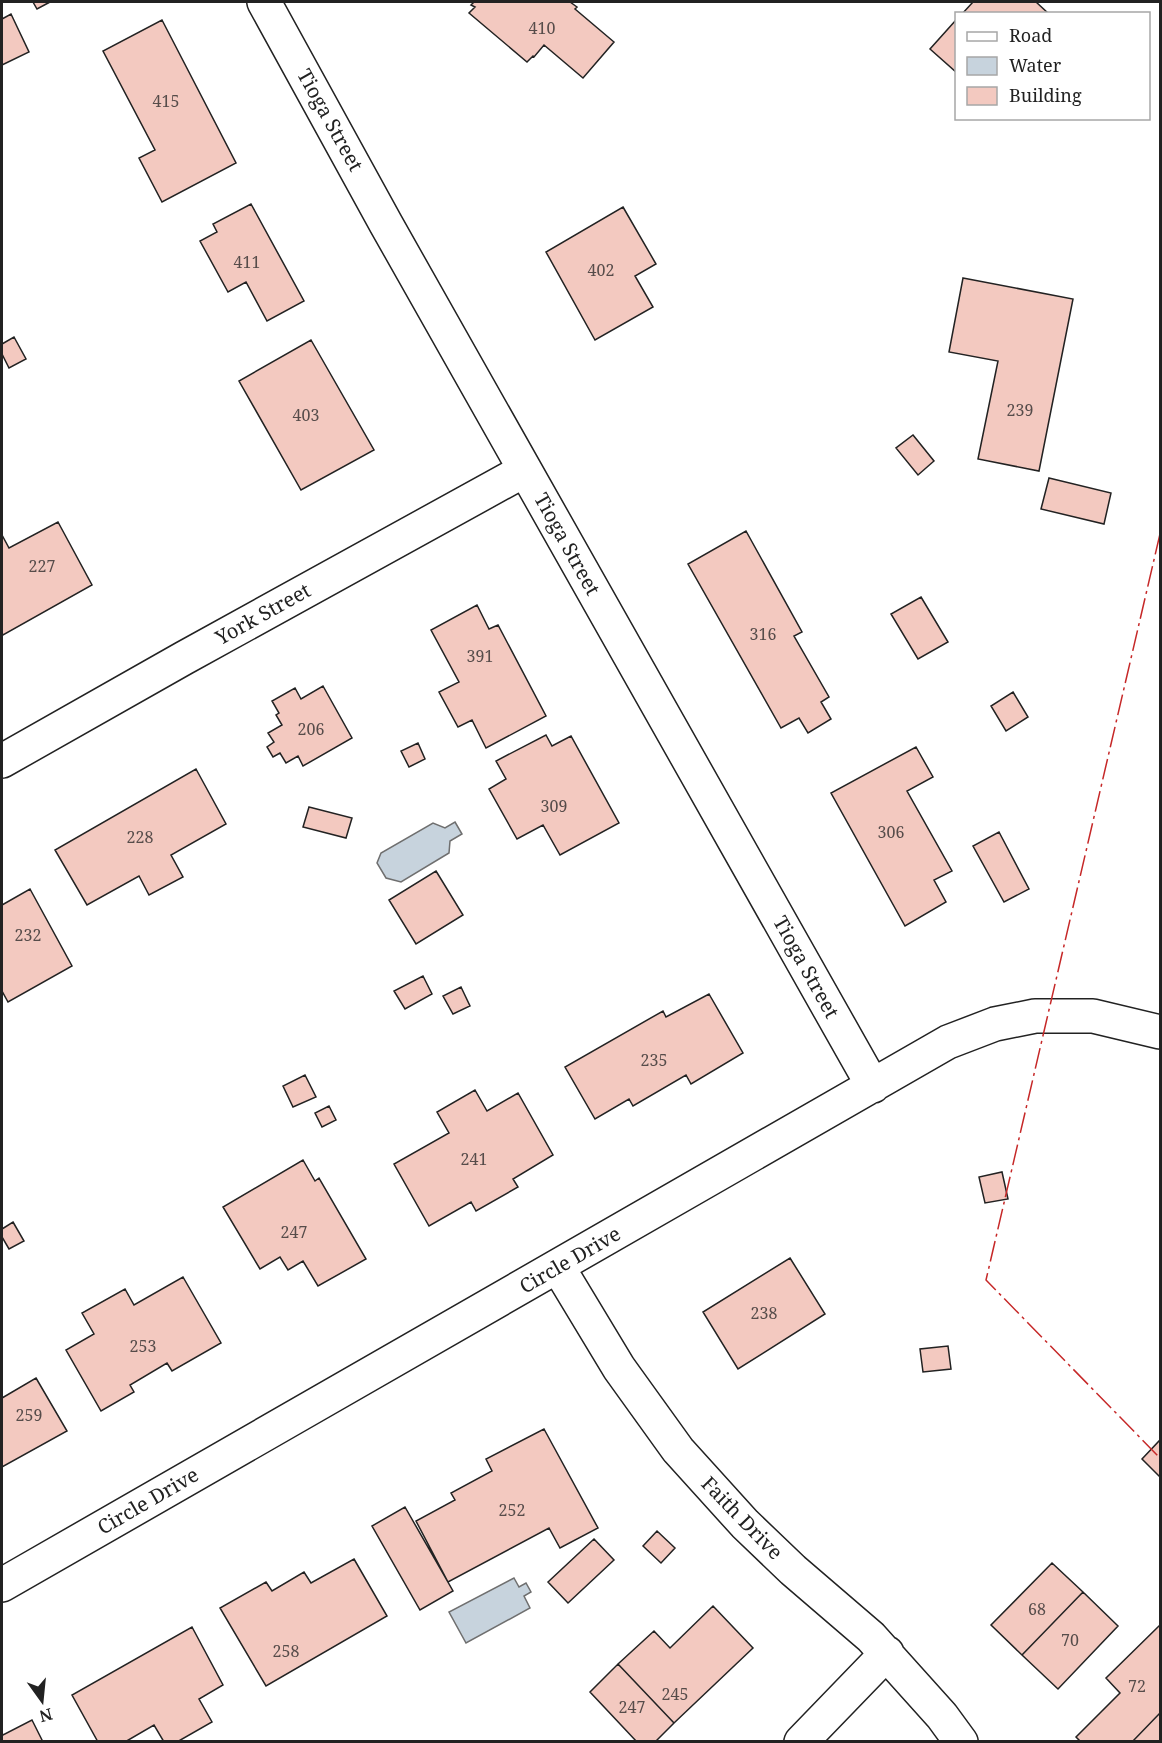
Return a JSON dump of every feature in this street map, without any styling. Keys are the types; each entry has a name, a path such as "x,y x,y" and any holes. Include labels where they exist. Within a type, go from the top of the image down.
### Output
{"street":[{"name":"Tioga Street","path":"264,2 392,234 873,1086"},
{"name":"York Street","path":"2,761 525,470"},
{"name":"Circle Drive","path":"2,1585 948,1042 995,1023 1035,1016 1093,1016 1161,1032"},
{"name":"Faith Drive","path":"558,1267 619,1368 678,1450 745,1524 793,1570 871,1636 942,1716 961,1742"},
{"path":"801,1742 887,1653"}],"water":[{"path":"455,822 462,834 450,841 449,853 401,882 386,878 377,863 381,853 433,823 445,828"},
{"path":"514,1578 519,1587 526,1583 531,1592 524,1596 530,1608 466,1643 449,1612"}],"building":[{"path":"33,2 50,2 37,9"},
{"path":"474,2 570,2 577,7 575,9 614,42 583,78 544,45 527,62 469,13 475,7 471,5"},
{"path":"973,2 1036,2 1047,12 964,12"},
{"path":"11,14 29,52 2,65 2,19"},
{"path":"162,20 236,163 162,202 139,158 155,150 103,51"},
{"path":"955,21 955,71 930,49"},
{"path":"251,204 304,301 267,321 246,282 228,292 200,241 217,232 213,224"},
{"path":"623,207 656,264 635,276 653,307 595,340 546,252"},
{"path":"963,278 1073,299 1039,471 978,459 998,361 949,352"},
{"path":"14,337 26,359 9,368 2,354 2,344"},
{"path":"311,340 374,450 301,490 239,381"},
{"path":"913,435 934,461 918,475 896,448"},
{"path":"1049,478 1111,493 1104,524 1041,509"},
{"path":"58,522 92,585 3,635 2,535 9,548"},
{"path":"746,531 802,632 794,636 829,697 821,702 831,719 808,733 799,718 781,728 688,564"},
{"path":"921,597 948,642 918,659 891,614"},
{"path":"477,605 489,629 498,625 546,716 486,748 472,720 458,727 439,692 459,682 431,630"},
{"path":"323,686 352,738 303,766 298,756 286,763 280,753 273,757 267,747 274,742 268,733 282,725 276,715 279,713 272,701 295,688 301,699"},
{"path":"1013,692 1028,717 1006,731 991,706"},
{"path":"546,735 552,746 571,736 619,823 560,855 543,825 517,839 489,789 506,779 496,761"},
{"path":"418,743 425,759 409,767 401,751"},
{"path":"916,747 933,777 907,791 952,871 934,880 946,902 905,926 831,793"},
{"path":"196,769 226,824 171,855 183,877 149,895 139,876 87,905 55,850"},
{"path":"309,807 352,818 346,838 303,827"},
{"path":"999,832 1029,889 1004,902 973,846"},
{"path":"436,871 463,915 416,944 389,900"},
{"path":"30,889 72,966 8,1002 2,991 2,905"},
{"path":"423,976 432,994 405,1009 394,991"},
{"path":"461,987 470,1006 453,1014 443,996"},
{"path":"709,994 743,1053 691,1084 686,1075 633,1106 629,1099 595,1119 565,1067 663,1011 666,1017"},
{"path":"305,1075 316,1097 293,1107 283,1086"},
{"path":"475,1090 487,1111 518,1093 553,1155 513,1179 518,1187 476,1211 471,1202 429,1226 394,1164 449,1133 437,1112"},
{"path":"329,1106 336,1120 322,1127 315,1113"},
{"path":"303,1160 315,1181 319,1178 366,1259 318,1286 303,1261 288,1270 280,1257 260,1269 223,1207"},
{"path":"1002,1172 1008,1199 985,1203 979,1177"},
{"path":"13,1222 24,1241 9,1249 2,1237 2,1229"},
{"path":"790,1258 825,1314 738,1369 703,1312"},
{"path":"183,1277 221,1343 172,1371 167,1363 130,1385 134,1392 101,1411 66,1350 94,1334 82,1313 125,1289 134,1305"},
{"path":"948,1346 951,1369 923,1372 920,1349"},
{"path":"36,1378 67,1431 2,1467 2,1398"},
{"path":"544,1429 598,1528 560,1548 549,1528 448,1582 416,1521 455,1500 451,1493 492,1471 486,1459"},
{"path":"1160,1440 1160,1477 1142,1459"},
{"path":"405,1507 453,1591 420,1610 372,1526"},
{"path":"657,1531 675,1548 661,1563 643,1546"},
{"path":"594,1539 614,1560 568,1603 548,1582"},
{"path":"354,1559 387,1616 266,1686 220,1608 266,1582 272,1591 304,1572 311,1583"},
{"path":"1052,1563 1083,1592 1022,1655 991,1625"},
{"path":"1083,1592 1118,1626 1058,1689 1022,1655"},
{"path":"713,1606 753,1648 674,1723 618,1664 654,1631 670,1648"},
{"path":"1160,1625 1160,1713 1132,1742 1081,1742 1076,1737 1120,1693 1106,1678"},
{"path":"192,1627 223,1685 199,1699 212,1722 177,1742 164,1742 154,1725 125,1742 98,1742 72,1695"},
{"path":"618,1664 674,1723 655,1742 637,1742 590,1692"},
{"path":"1160,1713 1160,1742 1132,1742"},
{"path":"32,1720 43,1742 2,1742 2,1733 3,1735"}],"power":[{"path":"1160,534 986,1280 1160,1458"}]}
